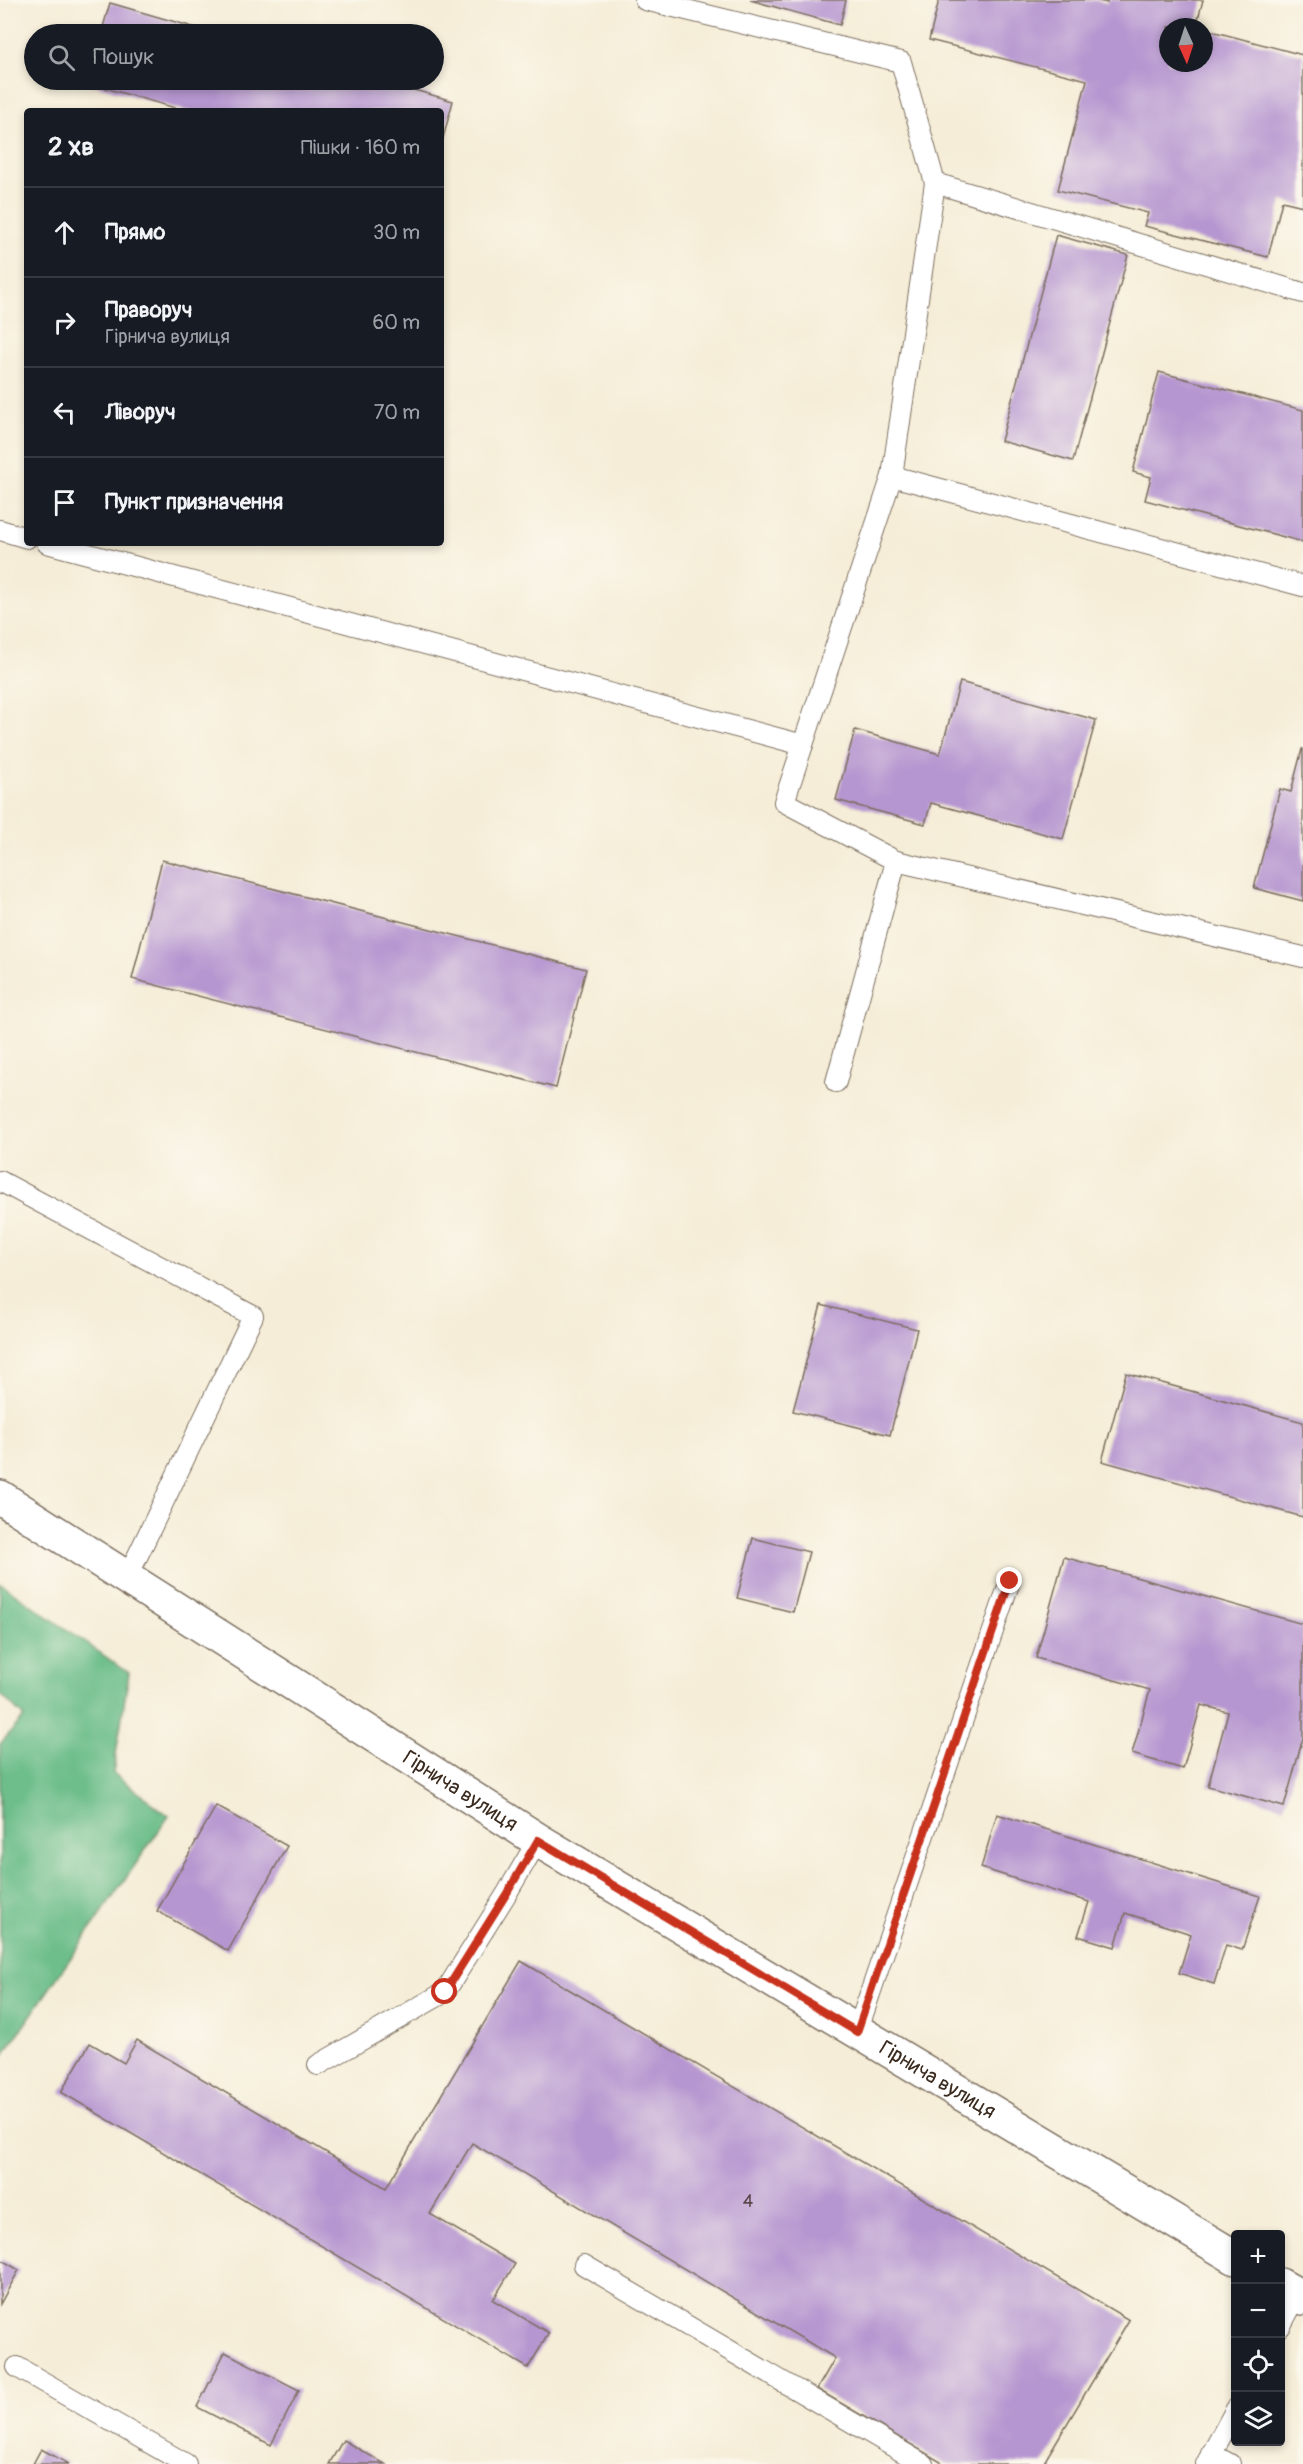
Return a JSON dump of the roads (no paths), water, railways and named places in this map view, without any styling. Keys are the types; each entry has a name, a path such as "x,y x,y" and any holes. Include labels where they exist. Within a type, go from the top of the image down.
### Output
{"street":[{"name":"Гірнича вулиця","path":"0,1497 538,1840 1231,2255"}],"lane":[{"path":"645,0 901,62 935,183 892,476 784,802 896,861 1303,957"},
{"path":"935,183 1303,293"},
{"path":"892,476 1303,586"},
{"path":"0,530 24,537"},
{"path":"58,546 803,745"},
{"path":"836,1082 896,861"},
{"path":"0,1181 253,1316 127,1578"},
{"path":"857,2032 1010,1581"},
{"path":"318,2065 445,1992 538,1840"},
{"path":"584,2265 923,2464"},
{"path":"1285,2317 1294,2293"},
{"path":"16,2367 186,2464"},
{"path":"1230,2464 1208,2459 1231,2418"}]}
